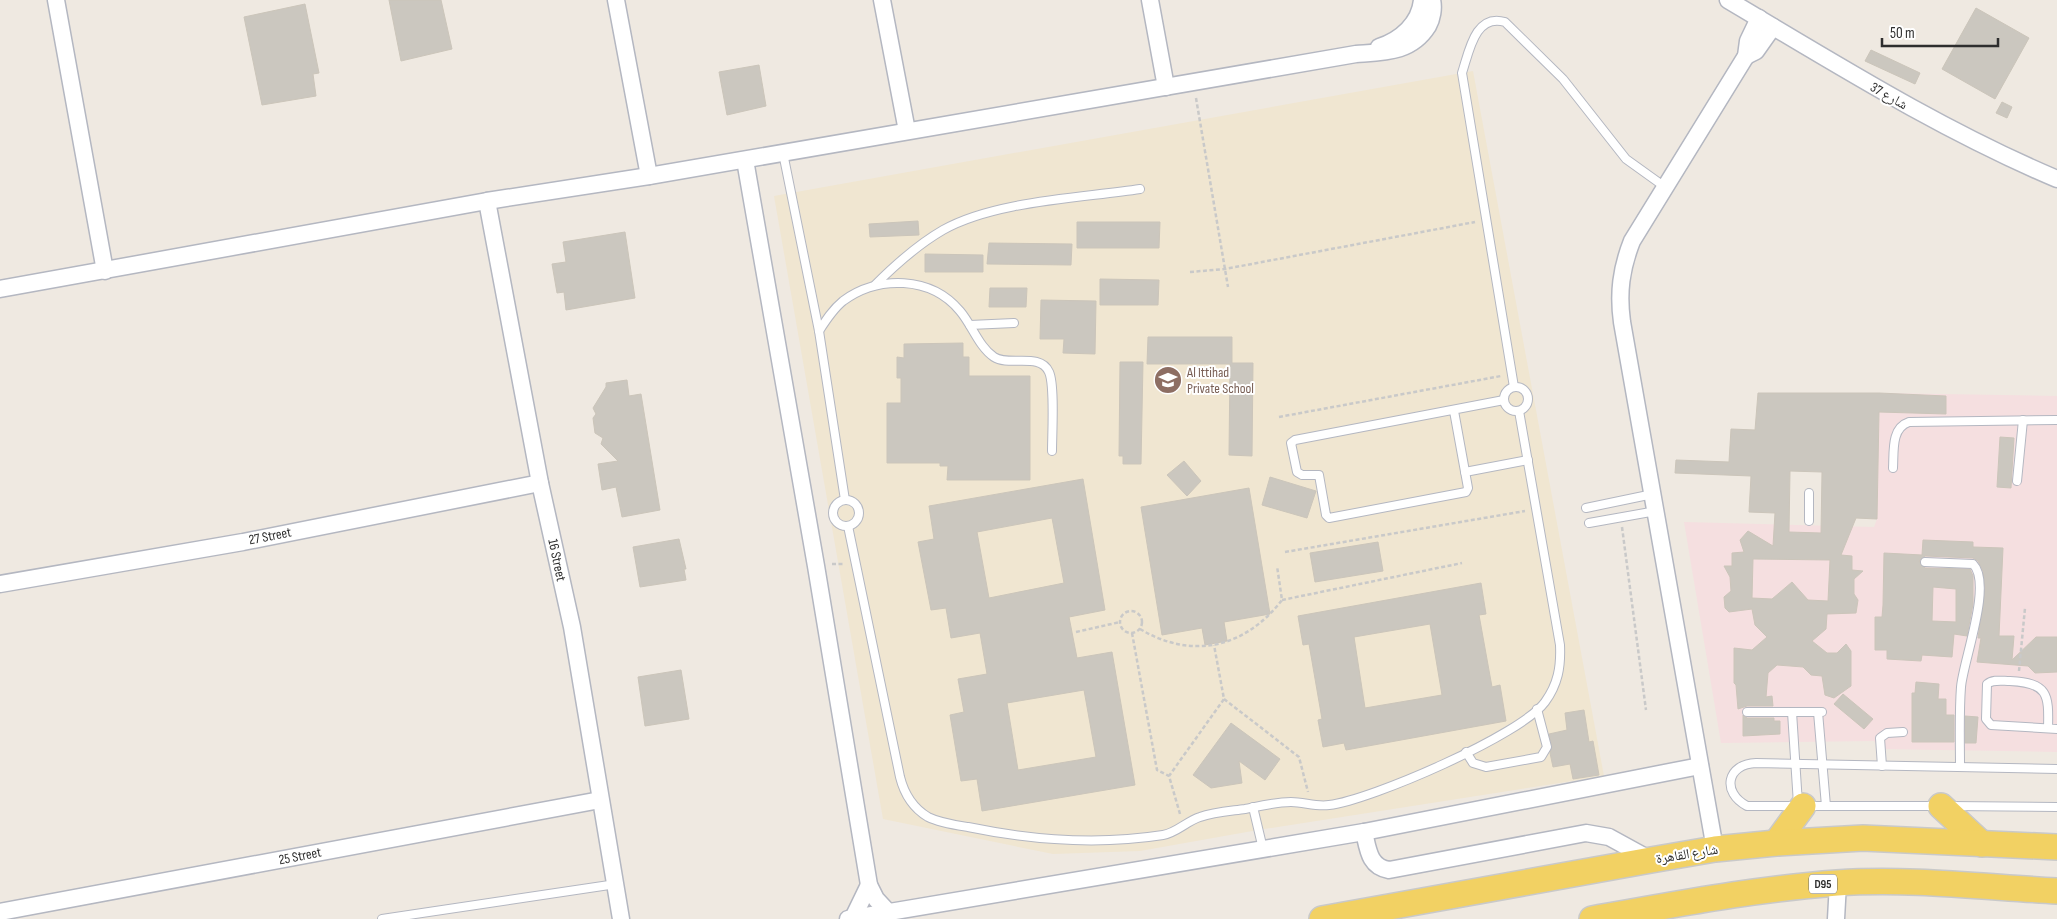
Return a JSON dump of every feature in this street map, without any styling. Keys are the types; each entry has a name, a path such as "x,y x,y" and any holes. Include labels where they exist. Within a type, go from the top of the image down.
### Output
{"main road":[{"path":"1776,843 1809,806"},
{"path":"1941,806 1982,844"},
{"name":"شارع القاهرة","path":"1322,919 1715,849 1776,843 1863,838 2057,847"},
{"name":"D95","path":"1592,919 1761,890 1838,883 1894,882 2057,891"},
{"path":"1399,919 1465,903 1494,888"}],"street":[{"path":"58,0 105,271"},
{"path":"616,0 649,176"},
{"path":"882,0 907,132"},
{"path":"1150,0 1166,86"},
{"path":"1356,54 1399,38 1417,17 1422,0"},
{"path":"0,289 487,201 745,160 1356,54 1391,51 1408,47 1421,37 1430,22 1432,0"},
{"name":"شارع 37","path":"1728,0 1882,93 1943,126 2057,179"},
{"path":"1746,56 1748,41 1759,18"},
{"path":"1715,849 1622,322 1620,288 1622,271 1632,241 1746,56 1760,46 1773,27"},
{"path":"745,160 816,566 869,885 876,899 889,913"},
{"name":"16 Street","path":"487,201 540,483 572,627 621,919"},
{"name":"27 Street","path":"0,584 243,542 540,483"},
{"path":"850,919 1264,850 1700,766"},
{"name":"25 Street","path":"0,912 600,800"},
{"path":"1364,832 1370,858 1374,863 1389,870 1586,832 1609,837 1651,860"},
{"path":"1836,919 1838,883"},
{"path":"850,919 869,885"}],"lane":[{"path":"1514,387 1462,73 1478,30 1492,21 1505,22 1548,63 1626,159 1665,188"},
{"path":"783,153 819,330 844,500"},
{"path":"875,285 919,245 944,229 971,217 999,209 1140,189"},
{"path":"819,330 829,315 842,302 858,292 875,285 902,283 929,289 952,304 970,325 985,349 996,358 1003,361 1035,361 1041,363 1050,372 1052,452"},
{"path":"970,325 1014,323"},
{"path":"1514,387 1523,389 1528,397 1526,406 1518,411 1510,410 1504,400 1506,391 1514,387"},
{"path":"1454,411 1468,488 1466,492 1329,518 1326,515 1319,475 1302,476 1295,466 1291,443 1295,440 1504,400"},
{"path":"848,526 900,777 903,789 918,809 939,821 992,832 1046,838 1100,840 1165,835 1201,817 1289,802 1330,805 1404,782 1500,734 1537,710 1555,687 1561,666 1560,645 1518,411"},
{"path":"2017,481 2023,420"},
{"path":"1893,468 1897,430 1909,422 2057,420"},
{"path":"1465,472 1528,460"},
{"path":"1809,492 1809,521"},
{"path":"1586,508 1653,494"},
{"path":"844,500 854,502 859,511 856,521 848,526 838,523 833,515 836,505 844,500"},
{"path":"1589,523 1656,510"},
{"path":"1925,562 1973,564 1978,574 1976,626 1961,685 1960,767"},
{"path":"2048,728 2048,703 2043,691 2032,683 1994,680 1987,684 1988,722 1995,725 2057,729"},
{"path":"1466,752 1473,763 1486,767 1542,757 1547,747 1537,710"},
{"path":"1747,712 1820,712 1822,763 1809,806"},
{"path":"1792,712 1795,763 1809,806"},
{"path":"2048,715 2057,716"},
{"path":"1882,766 1880,738 1886,733 1903,732"},
{"path":"2057,769 1822,763 1745,764 1736,770 1730,780 1731,791 1737,800 1747,806 2057,807"},
{"path":"1253,807 1264,850"},
{"path":"382,919 616,884"}],"path":[{"path":"1193,82 1228,286"},
{"path":"1190,272 1225,269 1486,220"},
{"path":"1278,417 1512,374"},
{"path":"1286,552 1536,509"},
{"path":"1620,518 1646,710"},
{"path":"1140,629 1152,636 1176,644 1189,646 1214,645 1228,642 1252,630 1282,600 1462,563"},
{"path":"1277,566 1282,600"},
{"path":"2018,682 2025,608"},
{"path":"1120,622 1124,613 1134,611 1142,619 1140,629"},
{"path":"1120,622 1124,630 1132,633 1140,629"},
{"path":"1076,632 1120,622"},
{"path":"1132,633 1157,770 1169,776 1183,825"},
{"path":"1214,645 1224,699 1299,757 1311,805"},
{"path":"1169,776 1224,699"}],"shaded area":[{"name":"Al Ittihad Private School","path":"1473,71 1604,776 1258,830 1140,851 1053,854 883,819 774,196"},
{"path":"1879,393 2057,396 2057,752 1880,749 1874,741 1721,743 1684,522 1874,527 1877,519"}],"building":[{"path":"389,0 441,0 452,49 401,61"},
{"path":"305,4 319,73 313,74 316,96 262,105 244,17"},
{"path":"1976,8 2029,38 1995,99 1942,69"},
{"path":"1871,50 1920,73 1915,84 1865,61"},
{"path":"759,65 766,106 727,115 719,72"},
{"path":"2002,102 2012,107 2007,118 1996,113"},
{"path":"918,221 919,235 870,237 869,224"},
{"path":"1077,222 1160,222 1159,248 1077,248"},
{"path":"625,232 635,298 566,310 564,292 557,293 552,264 566,262 563,242"},
{"path":"989,243 1072,244 1071,265 987,264"},
{"path":"925,254 983,255 983,272 925,272"},
{"path":"1100,279 1159,280 1158,305 1100,305"},
{"path":"990,288 1027,288 1026,307 989,307"},
{"path":"1041,300 1096,301 1095,354 1063,353 1064,339 1040,339"},
{"path":"1148,337 1232,337 1232,363 1253,363 1252,456 1229,455 1230,364 1147,364"},
{"path":"963,343 963,357 969,357 969,376 1030,376 1030,480 947,480 948,466 940,466 940,463 887,463 887,403 901,403 901,378 897,378 897,357 904,358 904,344"},
{"path":"1120,362 1143,362 1141,464 1123,464 1123,456 1119,456"},
{"path":"627,380 629,396 641,394 660,510 622,517 616,487 602,490 598,464 618,461 601,444 603,438 595,433 593,418 596,414 593,408 606,387 606,383"},
{"path":"1758,393 1879,393 1946,396 1946,414 1879,412 1877,519 1856,518 1841,555 1852,556 1852,570 1863,571 1854,579 1854,594 1858,600 1856,613 1827,614 1826,629 1812,641 1827,653 1837,653 1846,644 1851,651 1851,686 1834,698 1825,695 1822,676 1811,675 1803,667 1777,665 1768,673 1766,697 1772,696 1773,706 1747,706 1738,709 1736,685 1734,683 1734,648 1752,650 1767,637 1755,625 1752,609 1729,612 1725,608 1724,597 1731,591 1730,577 1724,566 1732,566 1732,553 1744,552 1740,540 1748,531 1773,546 1775,513 1749,512 1751,476 1675,473 1676,460 1729,462 1731,429 1755,430","holes":["1790,471 1822,472 1821,533 1789,532","1753,559 1830,560 1828,601 1808,600 1792,582 1772,599 1752,598"]},
{"path":"2000,437 2014,438 2011,488 1997,487"},
{"path":"1184,461 1201,481 1187,496 1167,475"},
{"path":"1270,477 1316,491 1307,518 1262,505"},
{"path":"1083,479 1105,610 1069,617 1077,658 1112,652 1135,785 982,811 977,779 961,781 950,715 964,712 958,679 987,674 980,633 951,638 946,608 931,610 918,542 934,539 929,506","holes":["1052,518 1064,583 989,598 977,532","1084,690 1096,757 1018,770 1007,703"]},
{"path":"1249,488 1270,614 1224,622 1227,641 1205,645 1202,628 1162,635 1141,507"},
{"path":"679,539 686,569 684,569 686,580 640,587 633,547"},
{"path":"1923,540 1973,542 1973,547 2003,548 1999,636 2014,636 2012,660 2036,637 2057,637 2057,672 2035,673 2028,666 1977,662 1981,638 1978,638 1985,588 1983,571 1978,561 1973,558 1925,556 1919,561 1925,568 1970,569 1973,576 1973,604 1967,636 1954,634 1952,657 1922,655 1921,661 1887,659 1887,650 1875,650 1875,617 1882,617 1884,553 1922,555","holes":["1933,587 1956,589 1956,622 1932,621"]},
{"path":"1378,542 1383,571 1315,582 1310,553"},
{"path":"1481,583 1486,614 1479,615 1492,687 1500,685 1506,721 1346,750 1344,743 1323,747 1318,720 1322,719 1309,644 1303,645 1298,616","holes":["1430,624 1442,695 1365,708 1354,637"]},
{"path":"681,670 689,719 645,726 638,677"},
{"path":"1916,682 1939,684 1938,699 1946,699 1946,715 1954,715 1954,742 1912,742 1912,693 1915,693"},
{"path":"1843,694 1873,719 1864,729 1834,704"},
{"path":"1584,710 1589,742 1593,741 1599,775 1573,779 1570,764 1553,767 1550,753 1552,746 1549,734 1567,730 1565,713"},
{"path":"1743,715 1747,718 1774,718 1774,721 1780,721 1780,734 1743,736"},
{"path":"1965,716 1978,717 1976,743 1965,743"},
{"path":"1231,723 1280,759 1265,780 1239,761 1242,783 1211,788 1193,775"}],"place":[{"name":"Al Ittihad Private School","path":"1168,380"}]}
